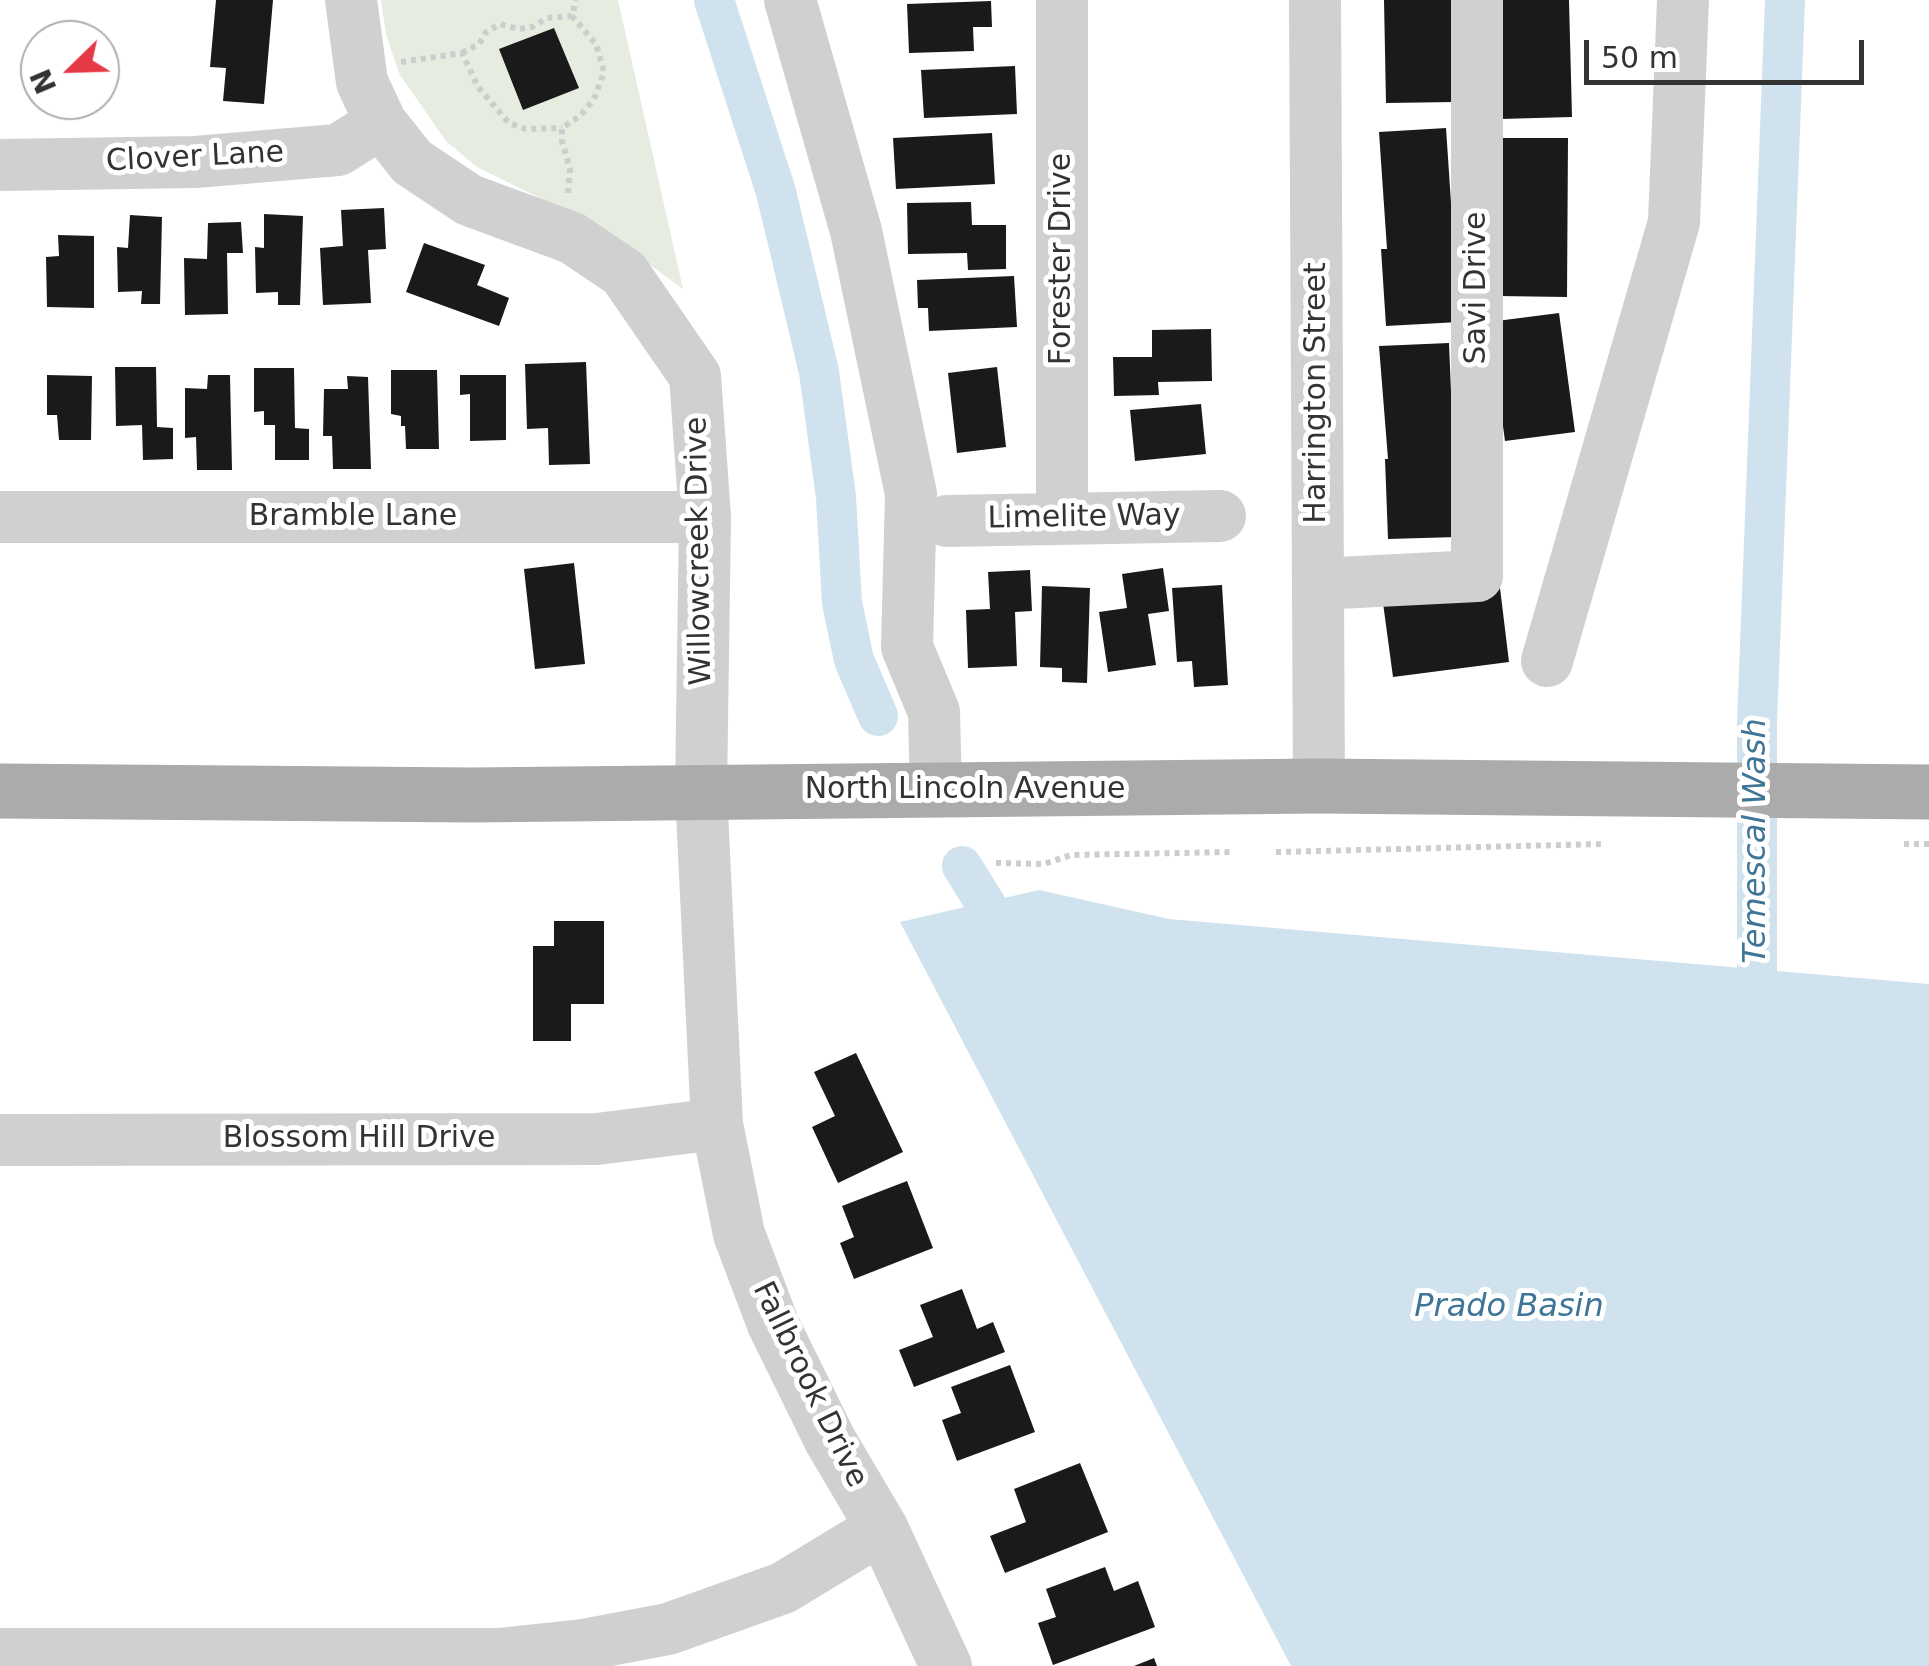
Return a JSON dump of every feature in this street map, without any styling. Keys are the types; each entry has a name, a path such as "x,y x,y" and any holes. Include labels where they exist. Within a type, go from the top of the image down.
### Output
{"main road":[{"name":"North Lincoln Avenue","path":"0,792 472,795 1319,786 1602,788 1912,810"}],"street":[{"name":"Willowcreek Drive","path":"350,0 362,82 381,122 412,162 469,200 572,238 624,273 696,376 705,517 701,791"},
{"path":"790,0 856,231 911,494 907,648 934,712 936,791"},
{"name":"Forester Drive","path":"1062,0 1062,519"},
{"name":"Harrington Street","path":"1316,0 1319,786"},
{"name":"Savi Drive","path":"1318,584 1477,576 1477,0"},
{"path":"1547,661 1674,222 1683,0"},
{"name":"Clover Lane","path":"0,165 195,162 338,150 381,122"},
{"name":"Limelite Way","path":"947,521 1220,516"},
{"name":"Bramble Lane","path":"0,517 705,517"},
{"name":"Fallbrook Drive","path":"701,791 717,1124 739,1234 772,1324 830,1440 882,1528 946,1666"},
{"name":"Blossom Hill Drive","path":"0,1140 597,1139 717,1124"},
{"path":"28,1658 498,1660 668,1630 783,1588 882,1528"}],"path":[{"path":"572,16 576,0"},
{"path":"390,64 462,52 479,44 486,32 500,24 518,30 547,18 572,16"},
{"path":"462,52 478,87 510,123 526,129 562,128 594,100 604,72 596,44 572,16"},
{"path":"562,128 570,169 567,198"},
{"path":"1912,810 1929,844"},
{"path":"1276,852 1602,844"},
{"path":"996,863 1044,864 1071,855 1232,852"}],"shaded area":[{"path":"381,0 618,0 683,289 627,248 552,204 477,167 446,141 400,75 386,35"}],"water":[{"name":"Prado Basin","path":"1039,890 1169,919 1929,984 1929,1666 1291,1666 900,922"}],"building":[{"path":"216,0 273,0 264,104 223,101 226,68 210,67"},
{"path":"1384,0 1453,0 1455,102 1386,103"},
{"path":"1498,0 1569,0 1572,117 1500,119"},
{"path":"991,1 992,27 973,27 974,51 909,53 907,4"},
{"path":"554,28 579,88 523,110 499,49"},
{"path":"1015,66 1017,114 924,118 921,70"},
{"path":"1446,128 1459,322 1386,326 1381,249 1387,249 1379,132"},
{"path":"992,133 995,184 896,189 893,138"},
{"path":"1497,138 1568,138 1567,297 1497,296"},
{"path":"971,202 972,225 1006,225 1006,269 968,270 967,253 908,254 907,203"},
{"path":"384,208 386,249 368,250 371,303 323,305 320,248 343,246 341,210"},
{"path":"264,214 303,216 300,305 278,305 278,292 256,293 255,247 264,248"},
{"path":"130,215 162,217 160,304 141,304 142,291 118,292 117,247 128,248"},
{"path":"241,222 243,253 227,253 228,314 185,315 184,258 207,259 208,223"},
{"path":"58,235 94,236 94,308 47,307 46,257 59,256"},
{"path":"424,243 485,265 477,285 509,298 499,326 406,292"},
{"path":"1014,276 1017,327 929,331 928,308 918,308 917,280"},
{"path":"1559,313 1575,432 1505,441 1489,322"},
{"path":"1211,329 1212,381 1158,382 1159,395 1114,396 1113,357 1152,357 1152,330"},
{"path":"1449,343 1457,537 1388,539 1388,459 1379,346"},
{"path":"586,362 590,464 549,465 548,428 527,429 525,364"},
{"path":"115,367 156,367 157,427 173,428 173,459 143,460 142,425 116,426"},
{"path":"997,367 1006,447 957,453 948,373"},
{"path":"254,368 294,368 295,428 309,429 309,460 275,460 275,425 264,425 264,411 254,412"},
{"path":"391,370 437,370 439,449 406,449 401,416 391,414"},
{"path":"47,375 92,376 91,440 59,440 57,415 47,415"},
{"path":"208,375 230,375 232,470 197,470 196,437 185,438 185,388 207,389"},
{"path":"460,375 506,375 506,440 470,441 470,394 460,395"},
{"path":"347,376 368,377 371,469 333,469 332,436 323,436 324,389 348,389"},
{"path":"1201,404 1206,454 1135,461 1130,410"},
{"path":"574,563 585,664 535,669 524,569"},
{"path":"1163,568 1169,611 1148,614 1156,665 1108,672 1099,612 1127,608 1122,574"},
{"path":"1030,570 1032,611 1015,612 1017,666 968,668 966,610 990,609 988,572"},
{"path":"1222,585 1228,685 1194,687 1192,661 1177,662 1172,588"},
{"path":"1042,586 1090,588 1087,683 1062,682 1062,668 1040,667"},
{"path":"1500,588 1509,662 1393,677 1383,603"},
{"path":"554,921 604,921 604,1004 571,1004 571,1041 533,1041 533,946 554,946"},
{"path":"856,1053 903,1152 838,1183 812,1127 835,1116 814,1072"},
{"path":"907,1181 933,1248 854,1279 840,1243 854,1237 842,1206"},
{"path":"962,1289 977,1329 993,1322 1005,1352 914,1387 899,1350 933,1337 920,1305"},
{"path":"1010,1365 1035,1432 957,1461 942,1420 961,1413 951,1387"},
{"path":"1080,1463 1108,1532 1005,1573 990,1536 1026,1522 1014,1489"},
{"path":"1105,1567 1114,1591 1138,1581 1155,1627 1053,1665 1038,1623 1056,1617 1046,1589"},
{"path":"1154,1658 1157,1666 1134,1666"}],"waterway":[{"path":"714,0 776,192 819,372 836,497 842,603 854,660 878,716"},
{"name":"Temescal Wash","path":"1757,1020 1757,723 1785,0"},
{"path":"962,866 1012,947"}]}
